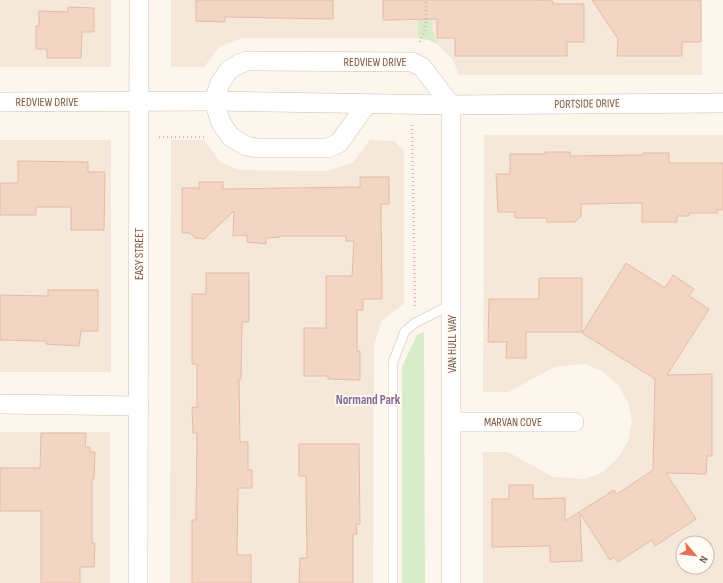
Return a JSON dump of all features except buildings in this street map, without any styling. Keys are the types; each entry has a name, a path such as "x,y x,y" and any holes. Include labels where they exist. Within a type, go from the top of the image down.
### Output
{"street":[{"name":"EASY STREET","path":"138,583 139,0"},
{"name":"REDVIEW DRIVE","path":"214,101 220,83 229,70 247,61 412,62 422,67 451,106"},
{"name":"REDVIEW DRIVE","path":"0,102 214,101 451,106"},
{"path":"214,101 221,123 231,137 246,146 257,148 328,148 339,143 366,104"},
{"name":"PORTSIDE DRIVE","path":"451,106 723,103"},
{"name":"VAN HULL WAY","path":"451,106 451,583"},
{"path":"0,404 139,406"},
{"name":"MARVAN COVE","path":"452,422 574,422"}],"lane":[{"path":"393,583 393,362 405,331 415,323 452,304"}],"path":[{"path":"412,62 414,51 421,40 426,26 426,0"},
{"path":"412,105 415,323"},
{"path":"139,137 231,137"}],"shaded area":[{"path":"0,0 111,0 111,67 0,67"},
{"path":"171,0 702,0 702,75 459,75 453,60 437,44 429,40 418,38 242,38 219,47 204,67 171,67"},
{"path":"484,135 723,135 723,583 483,583 483,452 508,452 553,477 585,479 603,472 618,458 628,441 632,422 628,402 618,385 603,372 585,364 554,367 509,392 483,392"},
{"path":"0,140 111,140 111,372 0,372"},
{"path":"171,140 204,140 220,162 239,170 328,171 353,162 370,140 394,141 404,151 404,304 382,320 374,345 373,583 170,583"},
{"path":"0,432 110,432 110,583 0,583"}],"green space":[{"path":"418,0 432,0 432,28 437,44 429,40 418,38"},
{"path":"424,332 425,583 402,583 402,367 417,335"}],"district":[{"name":"Normand Park","path":"368,400"}]}
